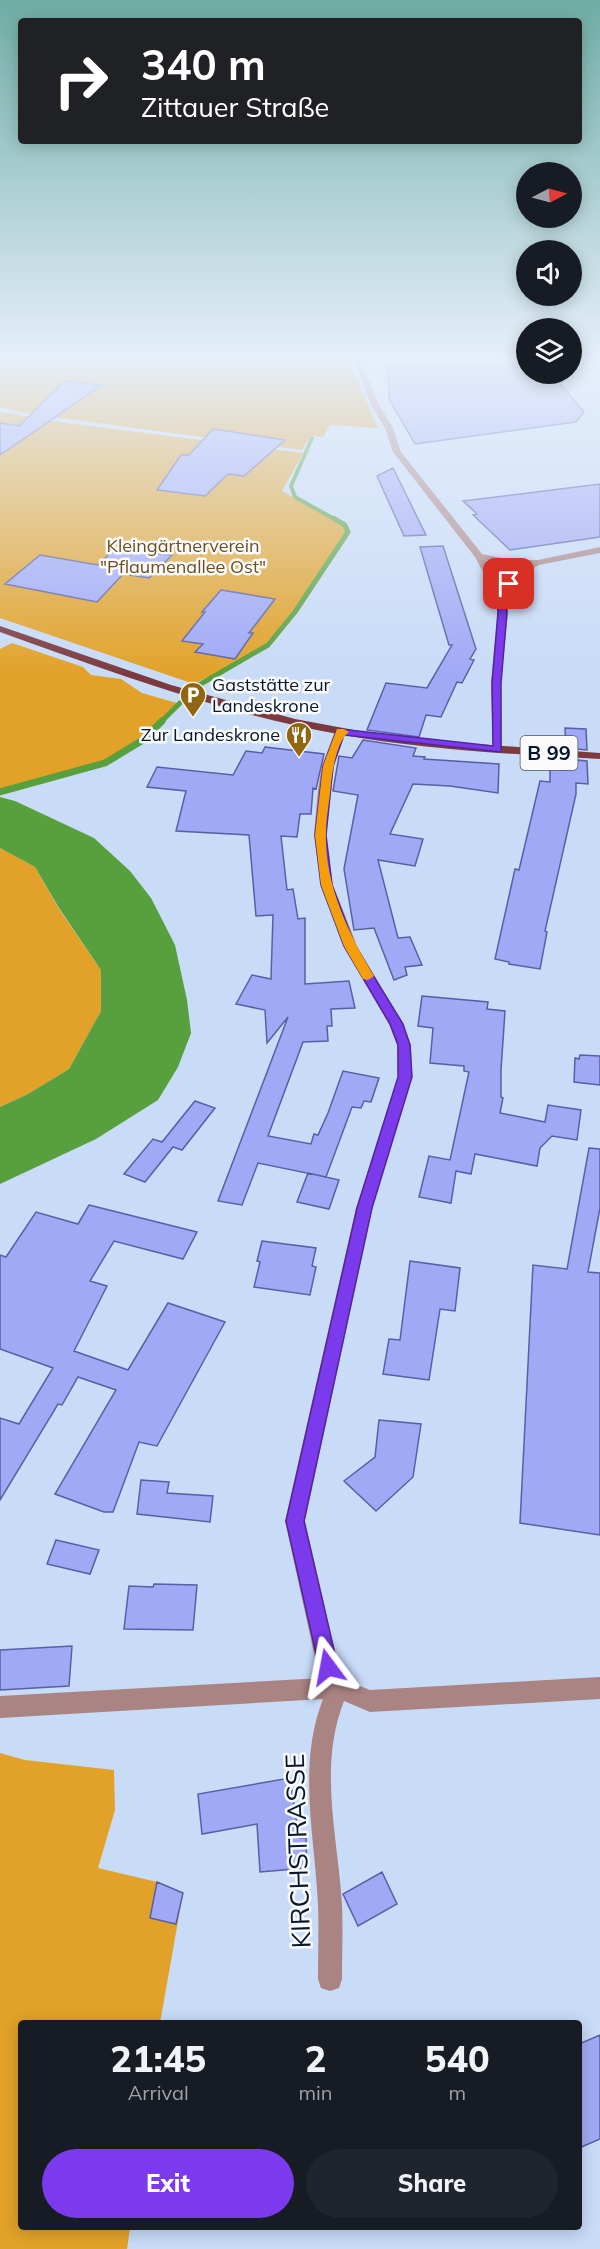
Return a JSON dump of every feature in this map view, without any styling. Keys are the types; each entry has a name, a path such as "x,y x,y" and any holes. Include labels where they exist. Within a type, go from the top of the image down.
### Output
{"main road":[{"name":"B 99","path":"0,629 200,697 267,716 340,732 498,750 600,756"}],"street":[{"path":"407,465 479,556 500,594 503,612 496,683 498,750"},
{"path":"479,556 511,563 538,563 600,550"},
{"path":"500,594 518,573 538,563"},
{"path":"338,1688 328,1667 295,1521 364,1208 405,1077 404,1045 396,1024 350,946 327,885 320,835 321,823 328,766 340,732"},
{"path":"0,1707 338,1688 369,1701 600,1688"},
{"name":"KIRCHSTRASSE","path":"330,1979 330,1905 320,1810 320,1767 326,1719 338,1688"}],"green space":[{"name":"Kleingärtnerverein \"Pflaumenallee Ost\"","path":"0,465 296,465 282,491 343,525 346,532 296,608 274,636 247,657 194,684 0,618"},
{"path":"12,643 83,667 91,675 121,679 142,693 177,703 142,740 110,759 0,792 0,649"},
{"path":"0,848 35,867 59,909 101,970 101,1011 69,1069 28,1094 0,1107"},
{"path":"0,1753 25,1760 114,1770 115,1810 98,1868 157,1882 183,1893 161,2020 18,2020 18,2230 130,2230 127,2249 0,2249"}],"shaded area":[{"path":"0,797 15,801 94,838 130,871 151,898 175,945 187,1000 191,1033 178,1067 158,1100 96,1139 0,1184 0,1107 28,1094 69,1069 101,1011 101,970 59,908 35,867 0,848"}],"building":[{"path":"174,465 257,465 244,476 228,474 205,496 157,490"},
{"path":"393,468 426,535 404,536 377,476"},
{"path":"600,484 600,537 510,550 473,515 477,514 463,501"},
{"path":"443,546 476,649 470,659 474,660 462,683 457,682 441,717 426,715 419,737 367,730 386,683 427,688 452,645 449,645 420,547"},
{"path":"114,549 172,555 149,578 123,574 97,602 5,584 40,555 98,565"},
{"path":"221,590 275,599 249,633 253,633 235,659 195,652 203,644 182,641"},
{"path":"565,728 586,729 587,750 566,748"},
{"path":"363,740 416,748 413,756 425,757 424,759 499,764 498,793 450,786 413,784 390,834 423,839 415,866 378,860 398,938 410,937 422,965 405,967 407,975 394,980 374,928 354,930 344,869 358,795 333,791 339,756 352,758"},
{"path":"265,747 324,754 316,789 313,788 311,814 300,814 297,837 281,836 287,890 293,889 298,919 305,918 305,984 349,981 355,1008 331,1009 332,1026 327,1026 328,1041 303,1042 268,1136 311,1144 314,1134 318,1135 328,1113 343,1071 379,1078 371,1102 364,1101 361,1108 352,1107 326,1177 258,1163 242,1205 218,1201 288,1017 267,1043 265,1010 236,1004 252,975 271,979 273,915 256,916 249,835 176,831 186,791 147,787 157,767 233,775 246,751 262,753"},
{"path":"566,759 587,761 588,784 576,783 576,794 545,931 547,932 540,969 509,964 509,962 495,959 515,869 519,870 540,781 550,782 550,769 567,770"},
{"path":"422,996 488,1002 487,1009 505,1011 501,1070 501,1097 503,1098 500,1113 545,1122 548,1105 581,1110 577,1140 552,1136 540,1148 537,1166 475,1154 471,1174 456,1171 451,1203 419,1197 429,1156 450,1160 469,1072 464,1071 464,1066 430,1063 433,1028 418,1026"},
{"path":"580,1055 600,1056 600,1085 574,1082 575,1058 579,1059"},
{"path":"195,1101 215,1108 182,1150 173,1147 145,1182 124,1174 153,1139 162,1142"},
{"path":"589,1148 600,1149 600,1208 588,1272 600,1273 600,1535 520,1523 533,1265 567,1269"},
{"path":"308,1173 339,1180 329,1209 297,1202"},
{"path":"89,1205 197,1232 183,1259 114,1241 90,1281 107,1286 74,1351 128,1370 168,1303 225,1322 157,1446 139,1442 113,1512 104,1512 55,1494 116,1390 78,1377 62,1405 58,1404 0,1500 0,1418 19,1424 53,1368 0,1349 0,1255 6,1257 36,1212 78,1224"},
{"path":"262,1241 316,1248 312,1266 316,1267 310,1295 254,1287"},
{"path":"410,1261 460,1268 455,1311 440,1309 429,1380 383,1374 389,1339 400,1340"},
{"path":"379,1420 421,1424 413,1477 376,1511 344,1481 375,1457"},
{"path":"141,1480 169,1482 167,1493 213,1496 210,1522 137,1514"},
{"path":"56,1540 99,1550 90,1574 47,1564"},
{"path":"154,1584 197,1585 193,1630 124,1629 129,1586 153,1587"},
{"path":"72,1646 69,1686 0,1690 0,1650"},
{"path":"290,1778 299,1838 306,1838 307,1868 260,1872 257,1824 202,1834 198,1794"},
{"path":"382,1872 397,1904 358,1926 343,1894"},
{"path":"157,1882 183,1893 176,1924 150,1918"},
{"path":"600,2035 600,2139 582,2147 582,2043"}],"waterway":[{"path":"300,465 291,486 295,497 336,520"},
{"path":"199,685 268,645 295,612 348,532 345,525 333,518"},
{"path":"0,792 105,763 143,740 180,703"}],"slow traffic":[{"path":"344,732 340,732 328,766 320,835 327,885 350,946 368,976"}],"place":[{"name":"Gaststätte zur Landeskrone","path":"193,718"},
{"name":"Zur Landeskrone","path":"299,758"}],"route":[{"path":"328,1667 295,1521 364,1208 405,1077 404,1045 396,1024 350,946 327,885 320,835 328,766 340,732 498,750 496,683 503,612 500,594 509,584"}]}
